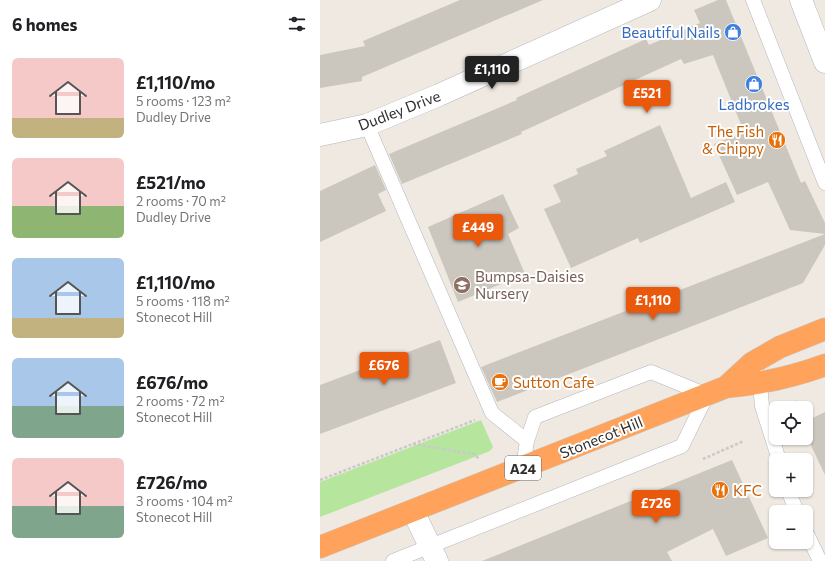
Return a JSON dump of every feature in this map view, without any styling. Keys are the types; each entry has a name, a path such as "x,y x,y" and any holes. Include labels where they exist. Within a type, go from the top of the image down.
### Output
{"highway":[{"name":"Stonecot Hill","path":"717,391 752,364 780,347 825,329"},
{"name":"Stonecot Hill","path":"320,547 717,391 760,384 795,376 825,364"}],"street":[{"name":"Dudley Drive","path":"320,135 368,125 439,95 650,0"},
{"path":"801,0 825,62"},
{"path":"413,511 433,554"}],"lane":[{"path":"753,0 822,167 825,183"},
{"path":"368,125 492,413 527,441"},
{"path":"752,364 760,384 762,406 777,453"},
{"path":"393,561 433,554 682,446 717,391 652,372 535,417 527,441 523,468"},
{"path":"813,546 820,561"}],"path":[{"path":"320,480 492,413"},
{"path":"703,459 744,441"},
{"path":"413,444 474,454 480,460"}],"green space":[{"path":"481,420 493,447 490,451 320,517 320,482"}],"building":[{"path":"460,0 543,0 362,77 362,81 320,88 320,55 365,46 363,41"},
{"path":"718,0 726,0 801,183 805,181 825,223 825,234 790,230 768,182 737,195 714,144 744,132 713,55 684,64 681,59 521,132 522,134 402,184 389,154 517,100 516,98 646,39 649,45 700,23 694,10"},
{"path":"660,125 691,198 726,182 735,202 640,243 638,238 571,268 544,209 561,202 553,185 578,174 576,169 607,156 604,151"},
{"path":"375,165 386,190 378,194 386,211 320,242 320,191"},
{"path":"503,194 519,228 508,234 525,274 458,302 428,227"},
{"path":"825,234 825,245 803,283 497,402 481,367"},
{"path":"440,340 456,383 320,434 320,385"},
{"path":"825,412 825,475 811,445 813,445 813,418"},
{"path":"732,460 768,538 726,556 713,529 667,552 672,561 482,561"}],"place":[{"name":"Beautiful Nails","path":"733,32"},
{"name":"Ladbrokes","path":"754,84"},
{"name":"The Fish & Chippy","path":"777,140"},
{"name":"Bumpsa-Daisies Nursery","path":"462,285"},
{"name":"Sutton Cafe","path":"500,382"},
{"name":"KFC","path":"720,490"}]}
